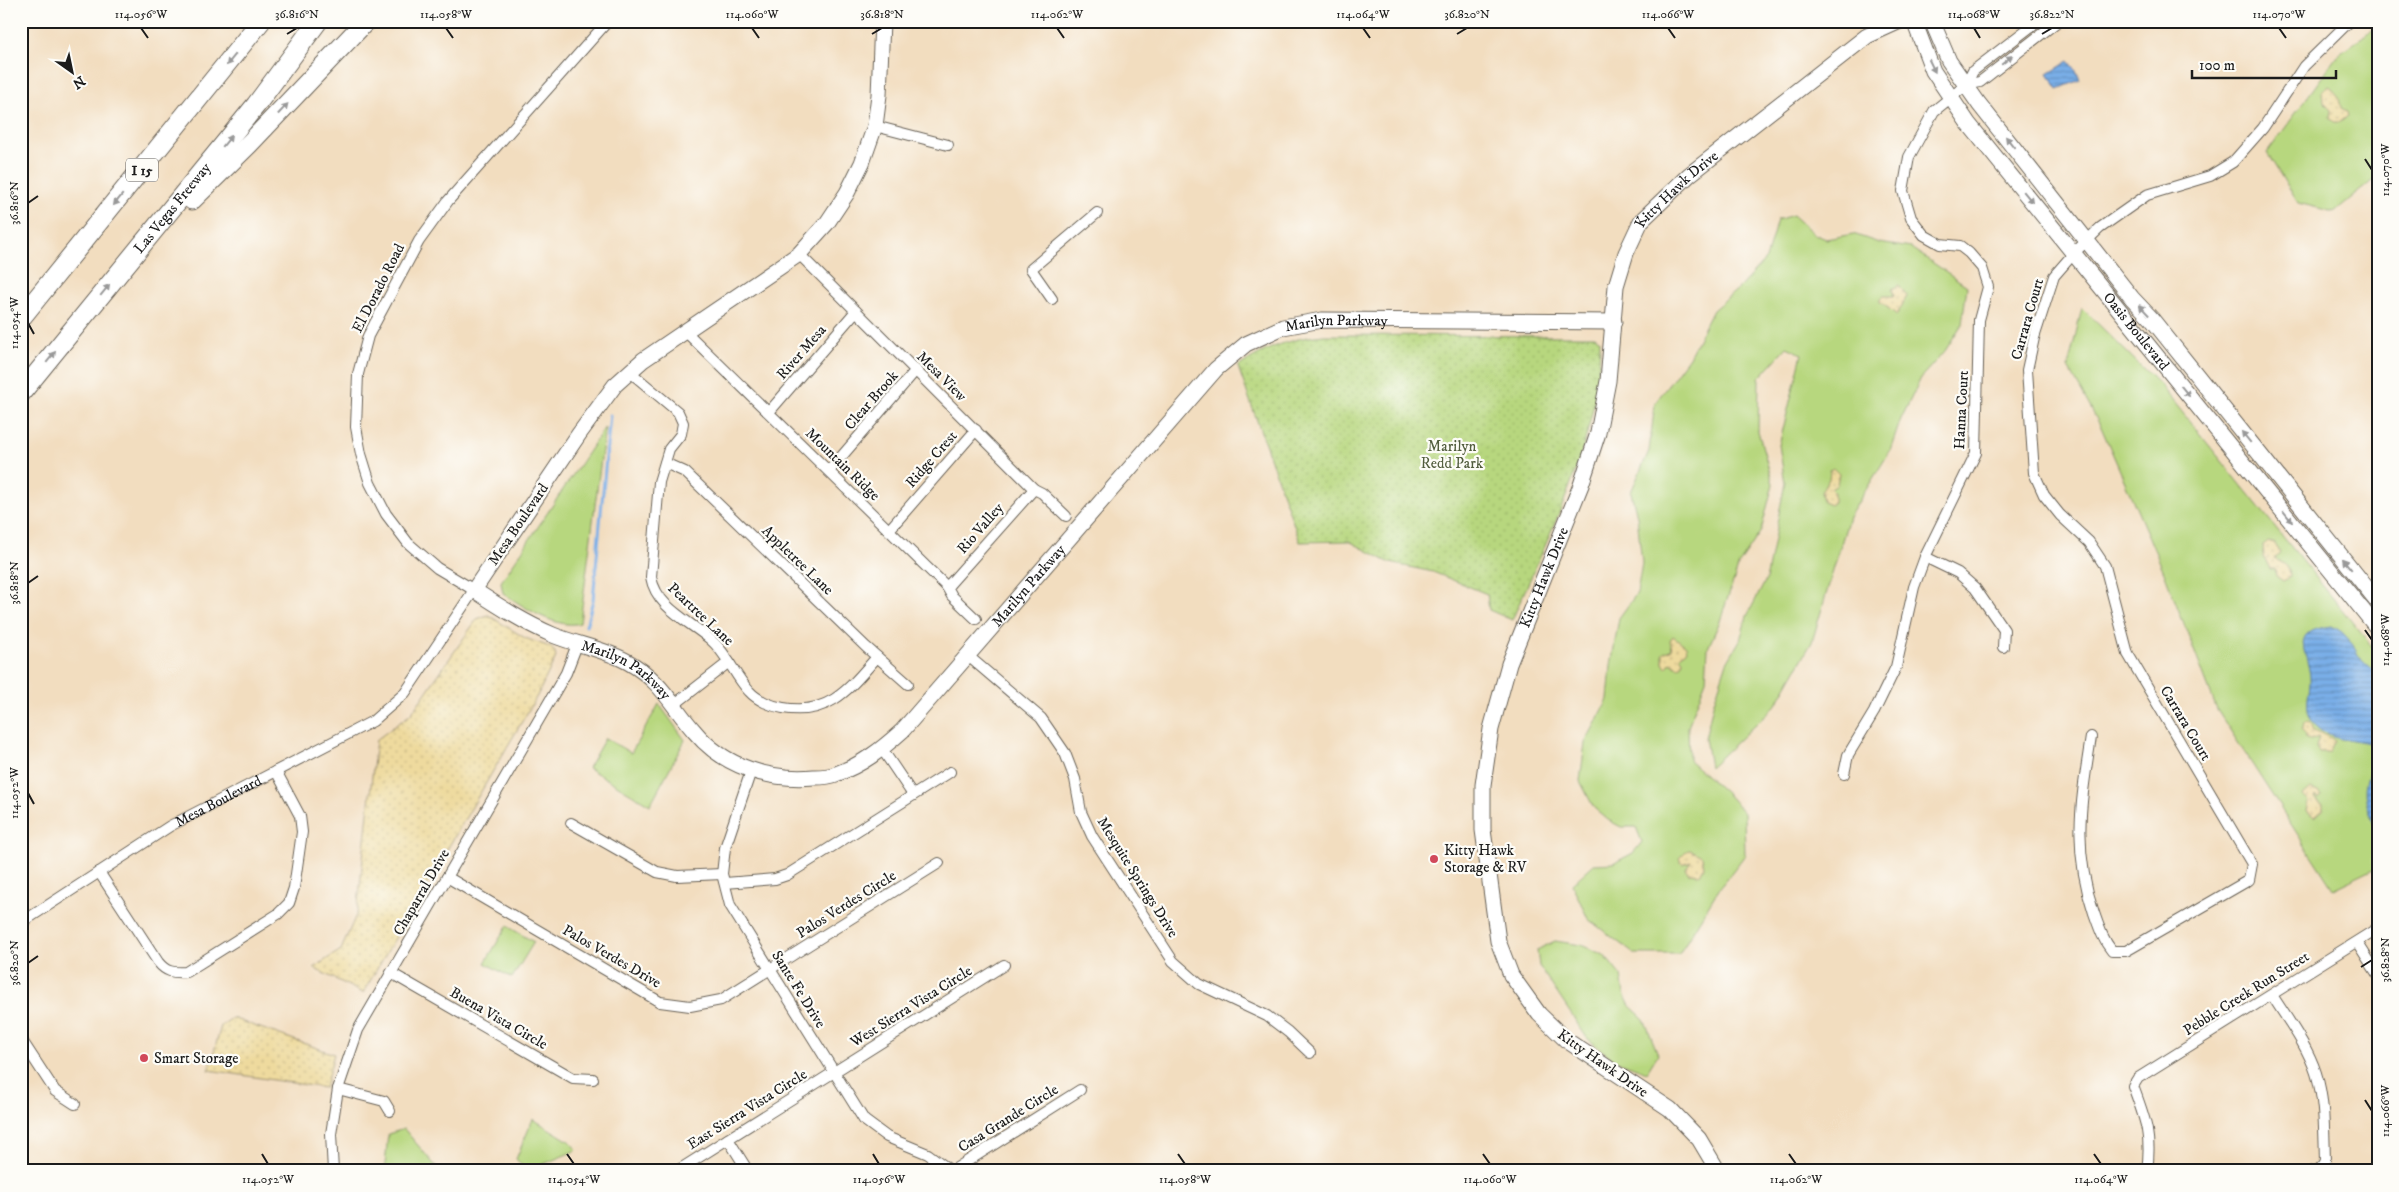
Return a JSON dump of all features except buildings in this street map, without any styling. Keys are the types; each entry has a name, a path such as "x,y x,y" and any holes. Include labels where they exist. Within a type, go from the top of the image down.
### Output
{"highway":[{"name":"I 15","path":"21,318 261,21"},
{"name":"Las Vegas Freeway","path":"21,393 256,105 318,21"},
{"path":"130,260 249,144 366,21"}],"street":[{"name":"El Dorado Road","path":"474,590 437,568 408,543 382,506 370,483 361,454 356,418 358,374 368,336 419,241 448,201 608,21"},
{"name":"Mesa Boulevard","path":"21,923 170,826 373,721 391,708 406,693 601,402 629,371 799,254 827,223 847,193 862,162 875,126 879,95 882,21"},
{"name":"Kitty Hawk Drive","path":"1718,1171 1699,1139 1670,1110 1566,1040 1539,1014 1511,975 1498,941 1483,830 1483,785 1491,729 1509,664 1581,485 1598,433 1608,381 1616,286 1626,253 1641,221 1689,175 1867,36 1900,21"},
{"name":"Oasis Boulevard","path":"1914,21 1933,71 1968,122 2378,628"},
{"name":"Oasis Boulevard","path":"1932,21 1949,60 1966,85 2378,601"},
{"path":"1966,85 1973,71 2038,21"},
{"path":"1966,85 1980,82 2058,21"},
{"name":"Carrara Court","path":"2091,737 2081,808 2079,849 2088,894 2105,942 2112,951 2126,951 2249,880 2252,864 2128,654 2105,566 2089,542 2060,515 2044,495 2034,473 2027,370 2034,338 2054,276 2074,254 2106,223 2147,195 2210,176 2233,162 2264,128 2304,66 2350,21"},
{"name":"Hanna Court","path":"1844,774 1848,755 1874,712 1896,667 1914,587 1925,557 1976,453 1979,320 1988,287 1982,268 1969,253 1960,246 1940,244 1924,235 1911,218 1903,191 1909,156 1934,110 1966,85"},
{"path":"875,126 948,145"},
{"path":"1052,299 1031,269 1097,213"},
{"name":"Mesa View","path":"799,254 1034,489 1042,493 1066,516"},
{"name":"River Mesa","path":"769,412 856,311"},
{"name":"Marilyn Parkway","path":"474,590 516,617 555,636 578,642 628,661 655,680 675,704 695,733 724,759 751,771 794,779 834,775 861,764 902,732 1216,369 1246,344 1283,327 1322,320 1614,322"},
{"name":"Mountain Ridge","path":"686,332 947,587 952,596 976,619"},
{"name":"Clear Brook","path":"829,471 916,370"},
{"name":"Peartree Lane","path":"629,371 678,412 683,423 681,434 669,449 659,482 651,577 653,589 669,607 712,640 749,691 763,701 779,708 803,711 829,703 851,686 877,657"},
{"name":"Ridge Crest","path":"889,530 976,430"},
{"name":"Appletree Lane","path":"665,463 686,472 877,657 908,684"},
{"name":"Rio Valley","path":"947,587 1034,489"},
{"path":"1925,557 1958,573 1975,588 2004,630 2003,647"},
{"name":"Chaparral Drive","path":"333,1171 331,1134 338,1088 358,1030 566,673 578,642"},
{"name":"Mesquite Springs Drive","path":"967,655 1041,718 1065,753 1075,779 1080,812 1092,836 1173,961 1199,984 1267,1016 1288,1032 1310,1054"},
{"path":"675,704 729,662"},
{"path":"882,749 913,796"},
{"path":"99,872 158,962 165,970 175,973 186,972 278,914 289,903 294,888 302,832 300,816 276,771"},
{"name":"Sante Fe Drive","path":"751,771 725,848 723,879 730,905 864,1120 886,1137 928,1154 952,1171"},
{"path":"571,823 657,872 677,876 723,879 774,879 787,875 950,772"},
{"name":"Palos Verdes Circle","path":"770,970 939,863"},
{"name":"Palos Verdes Drive","path":"446,877 660,1002 690,1006 721,1000 770,970"},
{"name":"Pebble Creek Run Street","path":"2147,1171 2151,1146 2147,1126 2133,1086 2138,1078 2378,928"},
{"path":"2357,942 2378,975"},
{"name":"West Sierra Vista Circle","path":"834,1073 1004,964"},
{"name":"Buena Vista Circle","path":"391,973 573,1078 593,1078"},
{"path":"2272,995 2300,1040 2316,1072 2323,1106 2325,1161 2316,1170"},
{"path":"21,1039 55,1091 75,1104"},
{"name":"East Sierra Vista Circle","path":"677,1171 834,1073"},
{"path":"338,1088 384,1101 390,1111"},
{"name":"Casa Grande Circle","path":"952,1171 1080,1090"},
{"path":"728,1139 748,1171"}],"green space":[{"path":"2378,25 2378,180 2372,181 2334,212 2298,203 2267,153 2337,56"},
{"path":"1793,215 1814,234 1826,239 1853,234 1879,243 1911,248 1967,286 1962,324 1945,351 1922,376 1901,419 1890,451 1849,517 1812,642 1775,706 1710,767 1705,738 1713,705 1727,662 1740,640 1747,616 1766,580 1785,483 1779,445 1802,354 1787,347 1759,378 1758,431 1773,484 1761,531 1739,564 1720,621 1708,648 1706,680 1688,726 1689,760 1726,793 1744,813 1745,855 1718,890 1679,954 1634,954 1588,919 1572,884 1594,864 1614,863 1633,853 1642,842 1636,827 1621,827 1608,820 1594,808 1580,781 1585,743 1608,700 1611,665 1619,618 1637,593 1642,563 1637,516 1631,492 1649,451 1655,403 1689,357 1713,310 1739,288 1766,259 1777,220"},
{"path":"2082,308 2161,386 2378,654 2378,867 2333,889 2217,710 2164,572 2101,427 2068,367"},
{"name":"Marilyn Redd Park","path":"1324,335 1595,336 1600,340 1598,377 1583,449 1557,519 1512,620 1489,610 1487,594 1433,572 1390,563 1349,541 1300,542 1238,367 1258,354 1289,341"},
{"path":"605,427 580,623 561,623 540,616 503,593 501,582"},
{"path":"659,704 685,740 650,805 588,768 605,738 631,753"},
{"path":"507,926 534,942 512,978 485,963"},
{"path":"1555,941 1581,945 1604,955 1621,976 1624,994 1630,1006 1644,1019 1658,1054 1647,1072 1614,1060 1587,1038 1539,966 1537,950"},
{"path":"533,1119 569,1141 577,1150 527,1171 516,1159"},
{"path":"404,1129 438,1169 389,1171 385,1165 388,1134"}],"sand":[{"path":"2330,86 2339,97 2341,108 2347,111 2348,115 2339,122 2334,122 2330,118 2331,110 2324,103 2323,90"},
{"path":"1899,285 1907,296 1897,315 1880,302 1880,299 1883,296 1894,296 1892,289"},
{"path":"1833,468 1839,474 1837,484 1831,488 1834,493 1834,502 1830,505 1823,502 1821,492 1829,479 1830,470"},
{"path":"2267,542 2275,544 2280,552 2274,559 2283,563 2289,570 2290,577 2283,581 2276,576 2275,569 2270,569 2264,557 2263,546"},
{"path":"488,615 525,638 550,647 555,652 556,657 537,696 363,993 313,968 341,950 357,913 376,740 411,714 477,619"},
{"path":"1673,636 1686,646 1687,651 1680,656 1683,661 1681,666 1677,667 1671,662 1666,668 1663,663 1663,653 1672,649 1670,640"},
{"path":"2305,722 2311,723 2314,730 2335,740 2329,753 2319,753 2316,747 2319,737 2311,740 2306,739 2306,735 2301,730"},
{"path":"2311,789 2319,792 2322,796 2318,799 2316,796 2315,799 2323,805 2323,809 2314,817 2307,811 2309,802 2303,796"},
{"path":"1690,850 1702,856 1704,866 1700,874 1688,873 1686,868 1691,861 1682,864 1679,858 1686,851"},
{"path":"232,1018 334,1054 325,1088 209,1070 221,1026"}],"water":[{"path":"2069,61 2076,70 2080,80 2058,89 2048,74"},
{"path":"2332,626 2342,632 2353,644 2358,656 2378,674 2378,830 2373,822 2365,791 2367,779 2376,755 2369,743 2338,737 2324,732 2312,721 2308,711 2310,673 2303,646 2304,639 2308,633"}],"waterway":[{"path":"586,626 593,600 610,415"}],"place":[{"name":"Kitty Hawk Storage & RV","path":"1434,859"},
{"name":"Smart Storage","path":"144,1058"}]}
